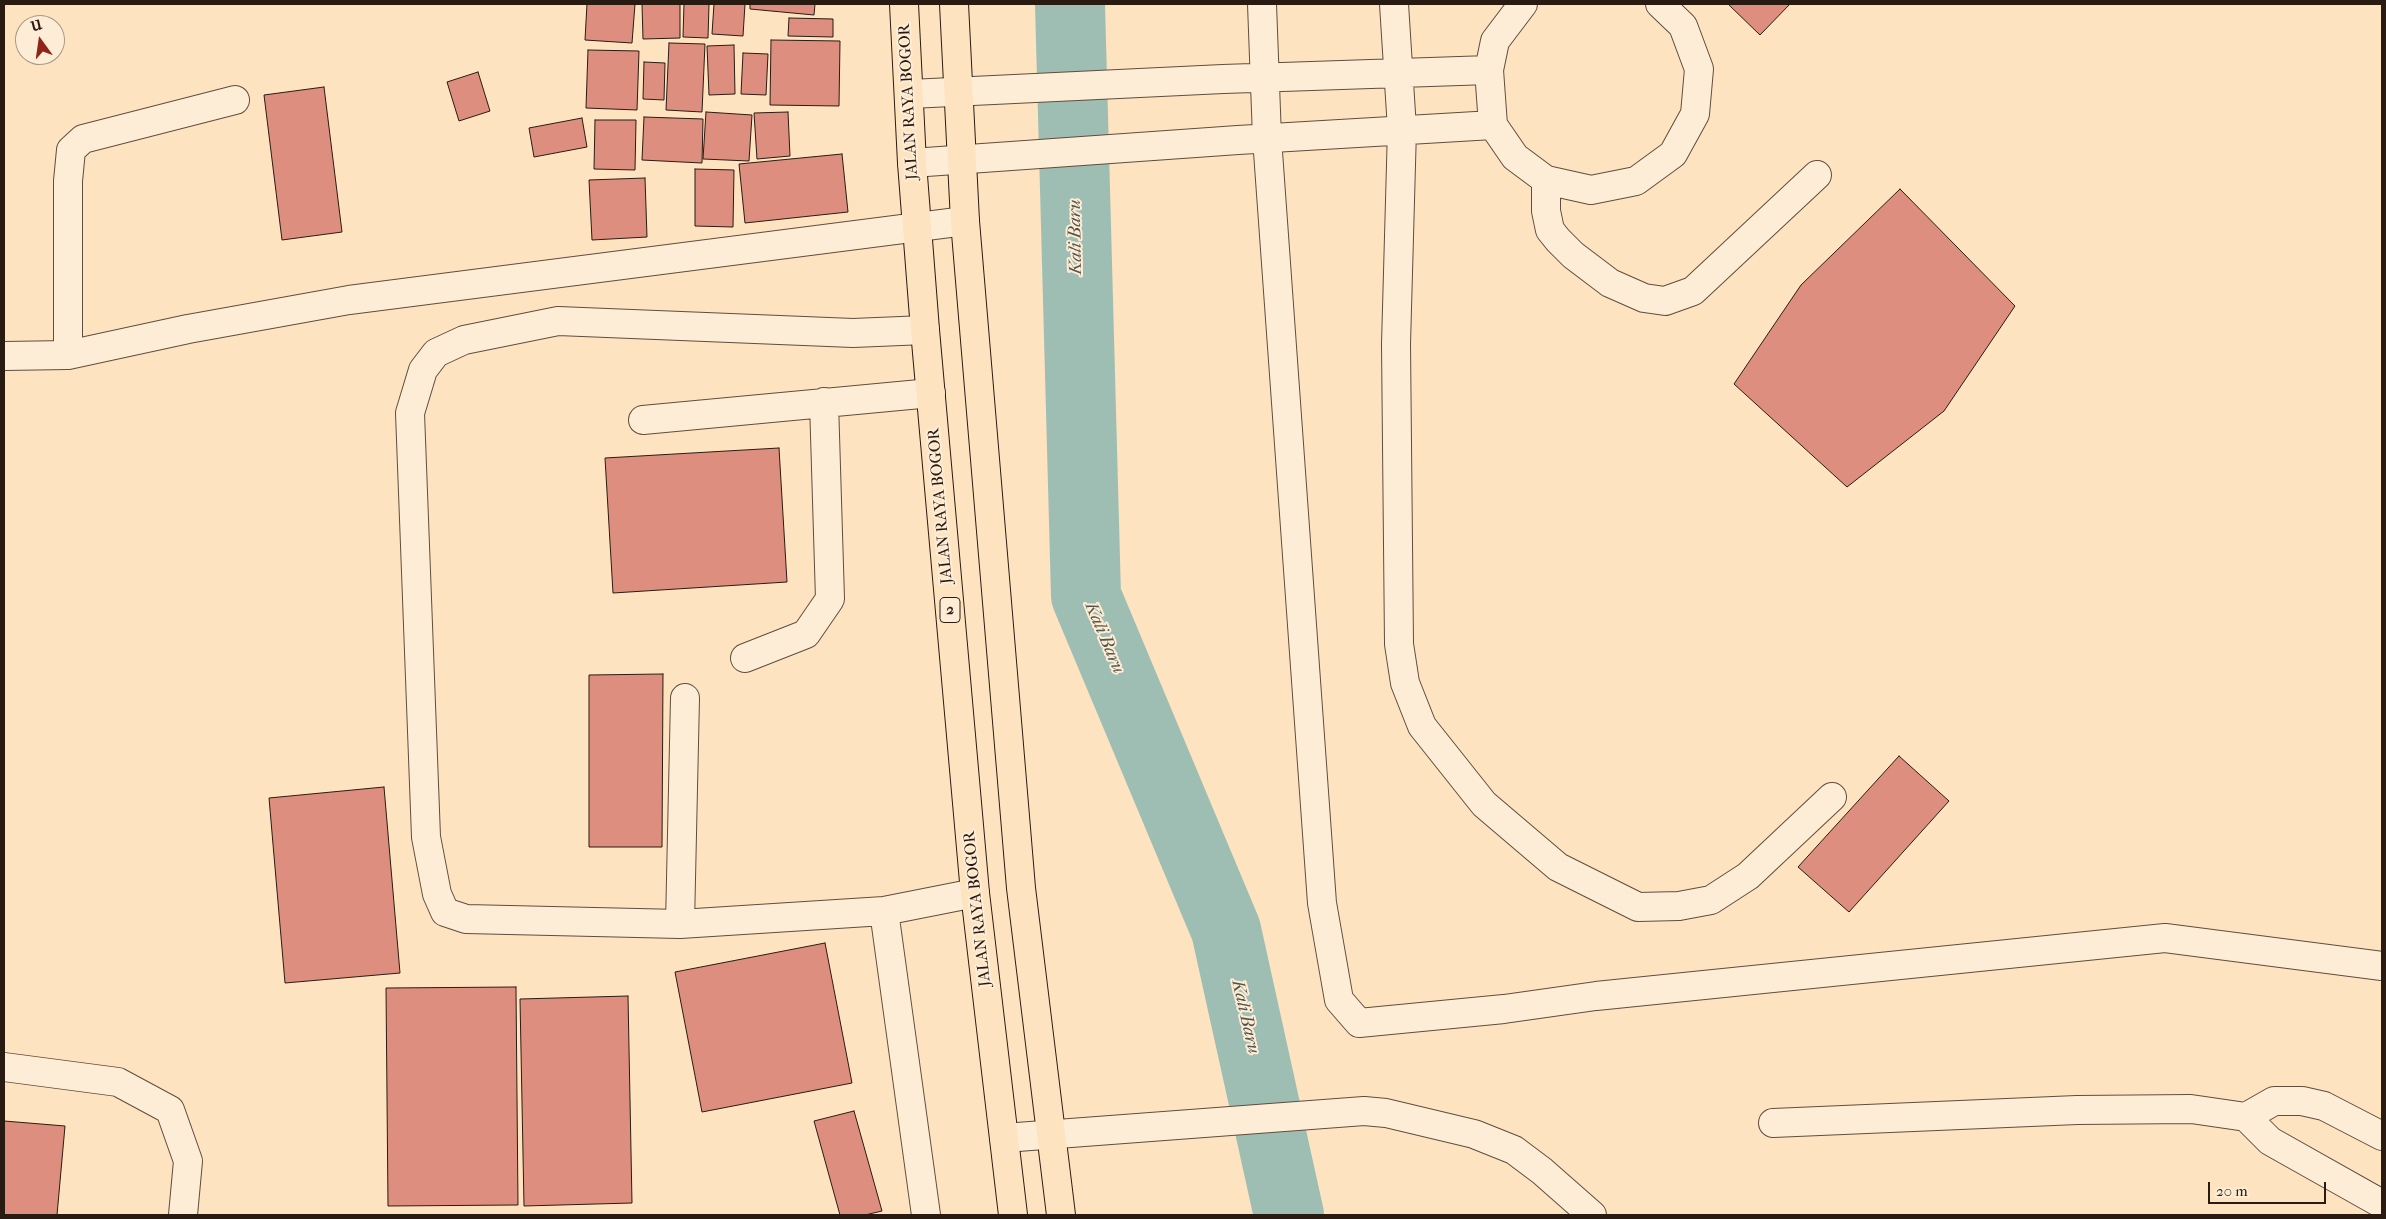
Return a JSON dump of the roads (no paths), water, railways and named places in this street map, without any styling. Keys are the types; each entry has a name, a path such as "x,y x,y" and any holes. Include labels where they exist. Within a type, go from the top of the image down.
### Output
{"highway":[{"name":"JALAN RAYA BOGOR","path":"904,4 912,163 925,330 975,893 1013,1215"},
{"path":"954,4 960,91 965,221 1021,888 1061,1215"}],"street":[{"path":"1262,4 1267,138 1322,903 1339,1000 1359,1023 1504,1010 1596,996 2165,938 2382,966"},
{"path":"1394,4 1402,130 1396,344 1399,644 1405,683 1422,726 1484,804 1558,867 1638,906 1679,906 1711,900 1748,876 1832,798"},
{"path":"1523,4 1495,42 1489,70 1494,125 1515,157 1546,180 1591,190 1636,181 1673,154 1695,114 1699,69 1683,26 1660,4"},
{"path":"910,94 1266,77 1489,70"},
{"path":"68,354 68,181 71,150 83,139 235,100"},
{"path":"912,163 1267,138 1494,125"},
{"path":"1546,180 1546,210 1550,230 1563,245 1610,283 1644,298 1665,301 1693,291 1817,175"},
{"path":"4,356 68,354 188,329 349,300 965,221"},
{"path":"925,330 853,332 558,321 464,340 436,353 423,370 410,413 426,837 437,894 445,912 466,919 680,924 884,911 975,893"},
{"path":"643,420 931,393"},
{"path":"745,658 806,634 830,599 824,402"},
{"path":"680,924 685,698"},
{"path":"884,911 926,1215"},
{"path":"4,1067 118,1082 170,1110 188,1161 183,1215"},
{"path":"1773,1124 2077,1110 2191,1109 2246,1116 2274,1101 2302,1101 2324,1106 2382,1136"},
{"path":"1004,1138 1052,1136 1364,1111 1386,1113 1474,1134 1514,1150 1542,1171 1592,1215"},
{"path":"2246,1116 2270,1141 2382,1204"}],"waterway":[{"name":"Kali Baru","path":"1070,4 1086,596 1226,930 1289,1215"}]}
